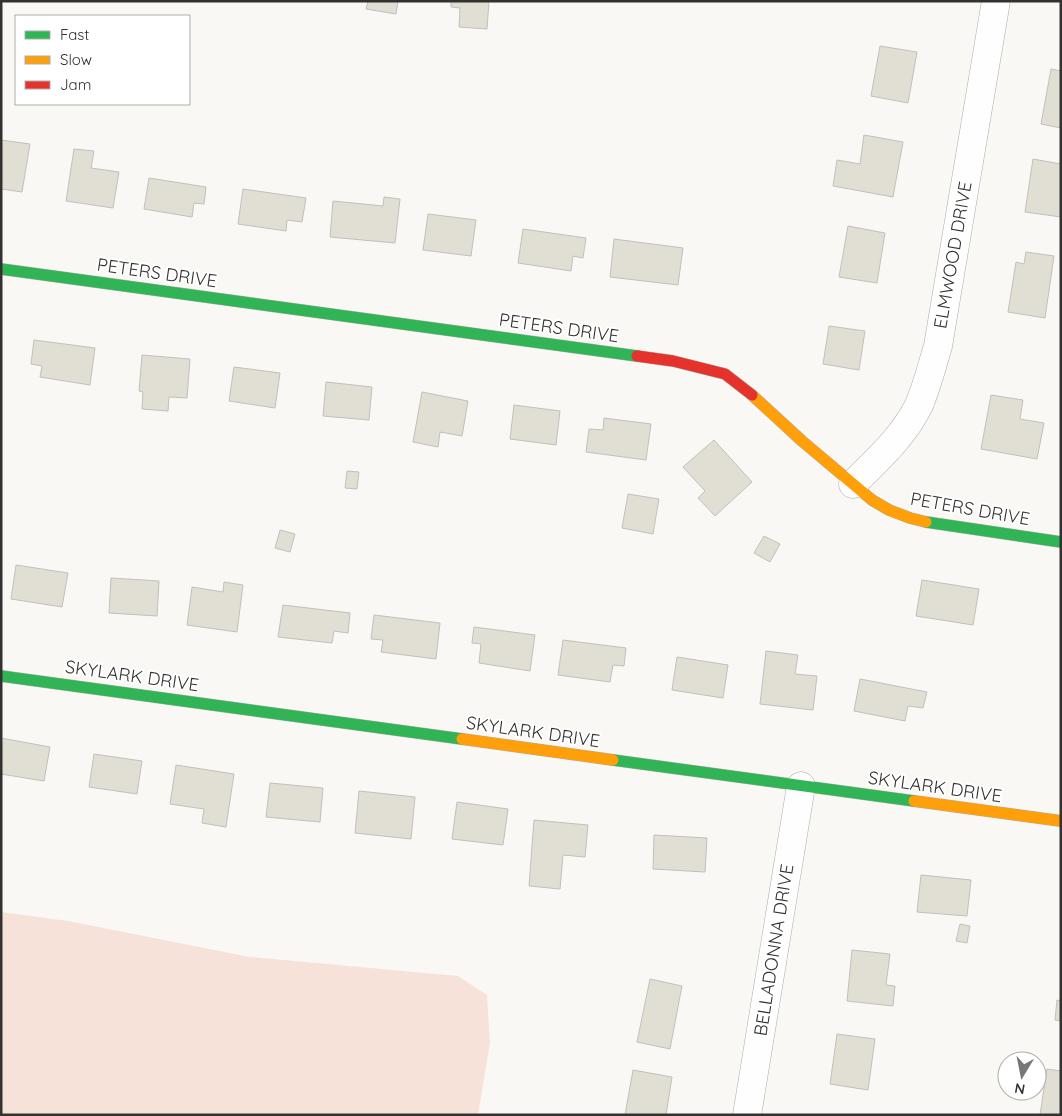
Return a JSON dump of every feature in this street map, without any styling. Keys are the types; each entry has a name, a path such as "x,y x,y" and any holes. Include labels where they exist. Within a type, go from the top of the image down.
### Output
{"street":[{"name":"ELMWOOD DRIVE","path":"853,484 884,453 905,428 918,406 927,385 938,346 996,1"},
{"name":"PETERS DRIVE","path":"1,269 673,361 705,368 725,374 743,387 802,442 872,500 889,510 910,518 974,530 1061,542"},
{"name":"SKYLARK DRIVE","path":"1,676 1061,821"},
{"name":"BELLADONNA DRIVE","path":"747,1115 801,786"}],"shaded area":[{"path":"1,912 68,921 250,957 458,976 487,995 490,1043 478,1115 1,1115"}],"building":[{"path":"368,1 398,1 396,14 366,9"},
{"path":"451,1 489,1 487,29 459,27 460,8 451,7"},
{"path":"880,46 917,52 908,103 871,96"},
{"path":"1051,69 1061,71 1061,128 1041,124"},
{"path":"864,135 903,142 893,197 833,186 837,160 860,164"},
{"path":"1,140 30,144 22,192 1,189"},
{"path":"74,149 94,151 91,168 119,172 113,208 66,201"},
{"path":"1033,159 1061,164 1061,217 1025,212"},
{"path":"149,178 206,187 204,204 194,203 192,217 144,209"},
{"path":"243,189 306,198 302,222 287,220 286,231 238,224"},
{"path":"384,197 400,199 395,243 330,237 333,201 383,206"},
{"path":"428,214 476,220 471,256 423,250"},
{"path":"848,226 885,233 877,283 839,277"},
{"path":"523,229 586,238 583,258 573,256 571,271 518,263"},
{"path":"614,239 683,248 678,285 610,277"},
{"path":"1026,252 1054,256 1045,318 1008,312 1016,262 1024,264"},
{"path":"829,326 865,331 859,370 823,364"},
{"path":"34,340 95,348 90,385 40,377 42,366 31,364"},
{"path":"142,355 190,359 187,398 169,397 168,411 142,409 143,392 139,391"},
{"path":"234,367 280,373 275,408 229,401"},
{"path":"326,382 372,387 369,420 323,416"},
{"path":"422,392 468,401 462,436 440,432 438,447 413,442"},
{"path":"991,395 1023,400 1020,419 1044,423 1037,459 981,449"},
{"path":"514,405 560,411 556,445 510,439"},
{"path":"604,418 651,424 646,460 586,452 589,429 603,430"},
{"path":"714,440 752,482 715,516 698,498 705,491 683,467"},
{"path":"347,471 359,472 357,489 345,488"},
{"path":"628,494 659,499 653,534 622,528"},
{"path":"280,530 295,534 290,552 275,548"},
{"path":"764,536 780,544 770,562 754,553"},
{"path":"16,565 68,573 62,607 11,599"},
{"path":"111,578 159,581 157,616 109,613"},
{"path":"922,580 979,589 973,625 916,616"},
{"path":"224,582 243,585 237,632 187,625 192,587 223,592"},
{"path":"283,605 350,613 348,633 334,631 332,643 278,637"},
{"path":"374,615 440,623 436,659 381,652 383,640 371,639"},
{"path":"474,627 535,635 530,671 479,663 481,644 472,643"},
{"path":"563,640 626,648 624,666 613,665 610,682 558,675"},
{"path":"766,651 798,655 795,674 817,676 813,710 760,704"},
{"path":"677,657 728,665 723,698 672,690"},
{"path":"860,679 927,692 923,708 908,706 905,721 854,711"},
{"path":"1,738 50,747 44,781 1,774"},
{"path":"94,754 142,761 137,794 89,787"},
{"path":"176,765 234,774 226,827 202,823 204,809 170,804"},
{"path":"270,783 323,788 320,822 266,817"},
{"path":"359,791 415,797 411,839 355,833"},
{"path":"457,802 508,809 503,845 452,839"},
{"path":"534,820 588,825 585,857 563,855 560,889 529,886"},
{"path":"654,835 707,838 705,872 653,869"},
{"path":"921,875 971,880 967,916 917,912"},
{"path":"960,924 970,926 967,943 956,941"},
{"path":"852,950 890,954 886,985 895,986 893,1006 847,1001"},
{"path":"650,979 682,986 670,1049 637,1042"},
{"path":"1057,1000 1061,1001 1061,1021 1055,1020"},
{"path":"837,1034 875,1039 868,1090 830,1084"},
{"path":"1047,1069 1061,1071 1061,1115 1040,1115 1042,1101 1047,1101"},
{"path":"633,1070 672,1077 666,1115 625,1115"}],"traffic: fast":[{"path":"1,269 637,356"},
{"path":"926,522 1061,542"},
{"path":"1,676 462,739"},
{"path":"613,760 914,801"}],"traffic: slow":[{"path":"752,395 802,441 872,500 889,510 926,522"},
{"path":"462,739 613,760"},
{"path":"914,801 1061,821"}],"traffic: jam":[{"path":"637,356 673,361 725,374 752,395"}]}
